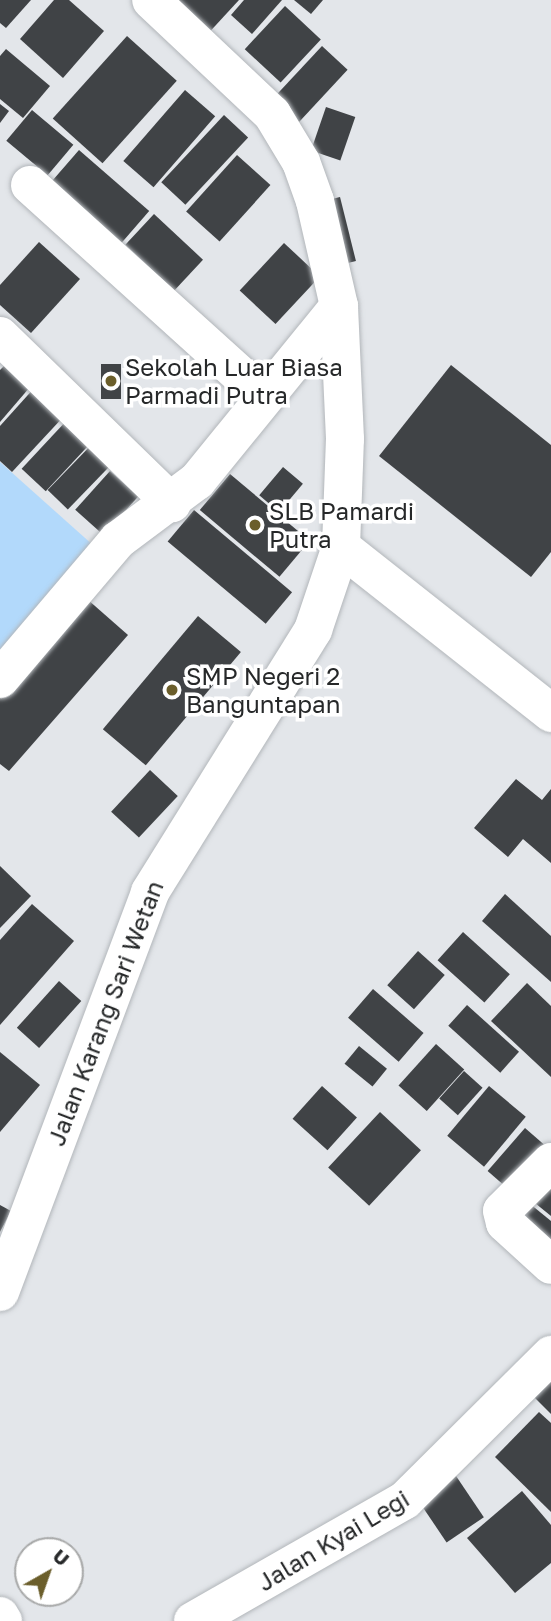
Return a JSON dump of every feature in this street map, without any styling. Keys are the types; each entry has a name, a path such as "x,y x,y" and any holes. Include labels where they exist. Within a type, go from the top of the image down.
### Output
{"street":[{"name":"Jalan Karang Sari Wetan","path":"0,1293 150,892 313,630 341,547 345,439 340,306 315,201 286,131 233,74 151,0"},
{"path":"30,185 265,397"},
{"path":"0,679 118,540 172,503 198,481 340,306"},
{"path":"0,336 172,503"},
{"path":"341,547 551,713"},
{"path":"551,1161 502,1211 505,1223 551,1265"},
{"name":"Jalan Kyai Legi","path":"193,1621 405,1500 551,1355"},
{"path":"0,1616 3,1621"}],"shaded area":[{"path":"0,462 94,546 0,650"}],"building":[{"path":"0,0 31,0 6,28 0,23"},
{"path":"54,0 69,0 104,31 63,78 20,39"},
{"path":"162,0 239,0 204,38"},
{"path":"244,0 282,0 252,34 231,15"},
{"path":"294,0 323,0 311,14"},
{"path":"285,6 321,39 281,83 245,49"},
{"path":"127,36 177,81 103,163 53,118"},
{"path":"322,46 348,70 294,128 268,104"},
{"path":"6,49 50,86 23,118 0,99 0,56"},
{"path":"185,90 215,116 154,187 123,161"},
{"path":"0,104 9,111 0,123"},
{"path":"326,107 355,117 340,161 311,150"},
{"path":"32,110 73,145 48,175 6,141"},
{"path":"224,115 248,138 185,205 161,182"},
{"path":"79,150 149,211 120,244 50,183"},
{"path":"237,155 270,185 220,242 186,211"},
{"path":"340,197 356,261 333,267 317,203"},
{"path":"154,214 203,260 174,290 125,245"},
{"path":"39,242 80,279 31,333 0,305 0,285"},
{"path":"284,243 320,276 276,324 240,291"},
{"name":"Sekolah Luar Biasa Parmadi Putra","path":"101,364 121,364 121,399 101,399"},
{"path":"5,365 30,387 0,422 0,370"},
{"path":"451,365 551,445 551,552 531,577 379,456"},
{"path":"36,386 66,414 12,472 0,461 0,426"},
{"path":"68,419 92,442 46,491 22,469"},
{"path":"97,439 117,458 68,510 48,490"},
{"path":"283,467 303,484 279,512 259,495"},
{"path":"110,471 138,496 103,535 75,510"},
{"name":"SLB Pamardi Putra","path":"230,474 310,541 279,577 200,510"},
{"path":"194,510 292,592 266,624 168,541"},
{"path":"87,599 128,635 9,771 0,764 0,698"},
{"name":"SMP Negeri 2 Banguntapan","path":"198,616 241,652 146,765 103,729"},
{"path":"150,770 178,796 139,838 111,812"},
{"path":"516,779 542,800 551,789 551,863 523,839 508,857 474,828"},
{"path":"0,866 31,896 0,928"},
{"path":"505,894 551,936 551,982 482,921"},
{"path":"32,904 74,941 0,1025 0,940"},
{"path":"463,932 510,974 484,1002 438,960"},
{"path":"418,951 445,975 414,1009 387,985"},
{"path":"59,981 81,1001 39,1048 17,1028"},
{"path":"527,983 551,1006 551,1077 491,1021"},
{"path":"373,989 424,1033 399,1062 348,1018"},
{"path":"467,1005 519,1052 500,1073 448,1026"},
{"path":"436,1044 464,1069 427,1111 399,1086"},
{"path":"359,1046 387,1069 373,1087 345,1064"},
{"path":"0,1052 40,1085 0,1132"},
{"path":"464,1071 483,1088 458,1115 439,1098"},
{"path":"322,1086 357,1117 327,1150 293,1119"},
{"path":"489,1086 526,1117 484,1167 447,1136"},
{"path":"380,1112 421,1150 369,1206 328,1168"},
{"path":"525,1128 549,1149 512,1192 488,1171"},
{"path":"551,1175 551,1216 530,1199"},
{"path":"524,1199 551,1221 551,1255 508,1219"},
{"path":"0,1205 11,1211 0,1232"},
{"path":"551,1363 551,1414 525,1388"},
{"path":"539,1412 551,1423 551,1512 495,1457"},
{"path":"452,1470 484,1517 447,1542 415,1495"},
{"path":"522,1491 551,1525 551,1563 515,1593 467,1538"}],"place":[{"name":"Sekolah Luar Biasa Parmadi Putra","path":"111,381"},
{"name":"SLB Pamardi Putra","path":"255,525"},
{"name":"SMP Negeri 2 Banguntapan","path":"172,690"}]}
